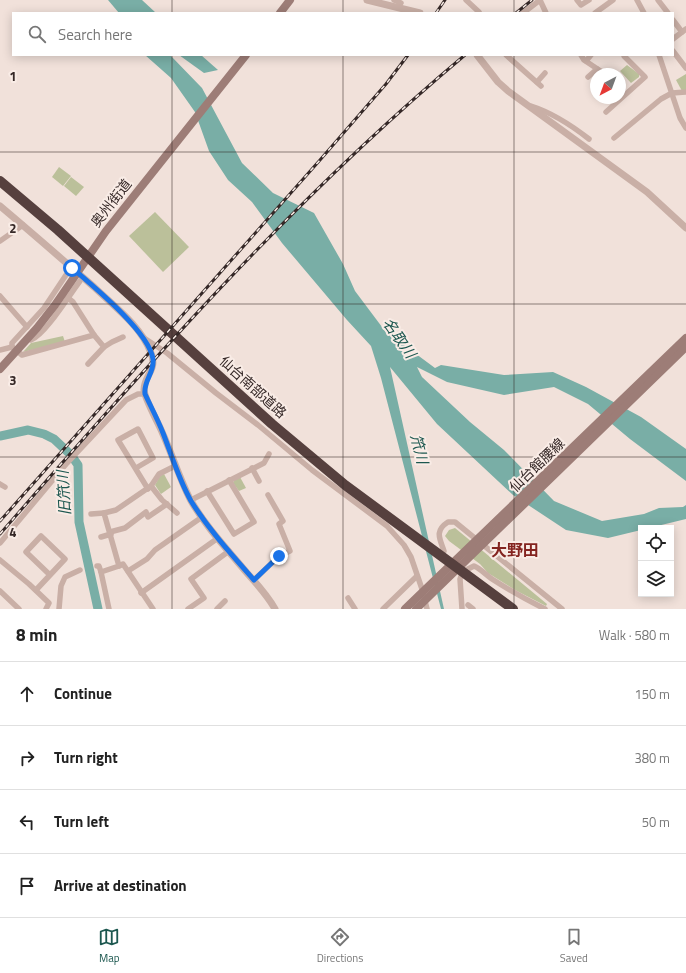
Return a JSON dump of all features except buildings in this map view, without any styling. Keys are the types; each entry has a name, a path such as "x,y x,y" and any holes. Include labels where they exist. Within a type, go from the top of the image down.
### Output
{"highway":[{"name":"仙台南部道路","path":"0,181 58,230 272,424 345,485 401,527 444,555 514,609"}],"main road":[{"path":"281,12 290,0"},
{"name":"奥州街道","path":"0,369 14,349 28,337 55,305 90,251 245,56"},
{"name":"仙台館腰線","path":"421,604 686,338"},
{"name":"仙台館腰線","path":"405,609 421,604 686,347"}],"street":[{"path":"367,0 416,12"},
{"path":"394,0 401,3"},
{"path":"466,0 479,12"},
{"path":"524,12 540,0 546,12"},
{"path":"576,0 581,5 589,0"},
{"path":"596,12 613,0"},
{"path":"637,0 643,12"},
{"path":"658,0 667,12"},
{"path":"674,21 684,30 674,38"},
{"path":"674,52 686,68"},
{"path":"478,56 498,82 646,192 686,228"},
{"path":"507,56 539,84 545,73"},
{"path":"582,56 584,60 596,68"},
{"path":"586,61 590,56"},
{"path":"624,56 646,78 626,94"},
{"path":"659,56 680,118 686,128"},
{"path":"614,138 661,99 672,93 686,92"},
{"path":"606,112 615,104"},
{"path":"529,105 546,111 575,128 589,139"},
{"path":"0,206 78,270 127,318 142,336 148,345 153,360 152,372 145,383 145,394 191,500 218,538 254,580 275,609"},
{"path":"0,241 23,225"},
{"path":"14,349 12,343 27,327 68,272"},
{"path":"28,337 32,340 37,338 80,281"},
{"path":"0,296 27,327"},
{"path":"68,298 73,302 94,335 104,347"},
{"path":"0,350 14,349 22,354 94,335"},
{"path":"142,336 168,353 216,393 258,424 312,470 387,526 404,545 411,557 418,576 421,604"},
{"path":"88,364 104,347 123,337"},
{"path":"0,543 67,463 126,400 138,394 145,394"},
{"path":"136,468 153,458 138,428 118,440 136,468 150,487 177,513"},
{"path":"191,500 264,463 269,454"},
{"path":"90,514 116,510 150,487 159,474 175,466"},
{"path":"252,468 259,481"},
{"path":"207,491 234,534 254,522 229,480"},
{"path":"254,580 279,556 290,551 279,524 283,522 268,495"},
{"path":"101,536 125,528 146,512 148,517 167,504"},
{"path":"104,513 111,533 119,566"},
{"path":"128,571 147,560 155,550 202,517"},
{"path":"444,555 439,537 439,530 448,522 455,522 562,609"},
{"path":"36,590 65,560 41,536 26,552 50,575"},
{"path":"141,593 218,538"},
{"path":"188,609 204,598 191,579 229,551"},
{"path":"0,560 49,603 46,609"},
{"path":"109,609 99,569 123,564 153,609"},
{"path":"466,570 474,566 491,578 545,609"},
{"path":"59,609 61,586 65,577 80,570"},
{"path":"384,609 418,576"},
{"path":"461,576 462,609"},
{"path":"0,591 19,609"},
{"path":"217,609 225,601"},
{"path":"349,601 355,609"},
{"path":"468,605 473,609"}],"green space":[{"path":"627,65 639,74 639,77 631,83 626,78 626,68 624,68"},
{"path":"686,74 686,91 682,91 676,80"},
{"path":"59,167 71,176 63,186 52,177"},
{"path":"71,177 84,187 76,196 64,186"},
{"path":"155,212 189,247 163,272 129,236"},
{"path":"63,336 65,342 23,352 31,343"},
{"path":"164,474 171,487 161,494 155,485 160,476"},
{"path":"240,477 246,488 239,491 233,483 234,480"},
{"path":"455,528 547,604 546,606 515,590 488,573 480,564 449,541 445,536 449,530"}],"water":[{"path":"108,0 142,0 155,12 118,12"},
{"path":"146,56 171,56 202,88 242,163 273,193 314,213 343,264 355,291 385,331 435,368 441,365 504,375 553,372 586,387 641,417 686,449 686,481 630,439 588,404 554,387 504,395 447,382 417,367 422,377 470,422 504,450 554,501 602,521 644,514 659,508 683,507 686,505 686,519 661,525 638,525 638,531 608,538 566,530 513,495 437,424 390,367 444,609 441,609 381,378 371,346 282,243 252,202 228,180 209,151 195,112 171,78"},
{"path":"180,56 202,56 218,70 204,73"}],"waterway":[{"name":"旧笊川","path":"0,436 28,430 44,434 54,439 71,455 78,465 79,522 98,609"}],"railway":[{"path":"437,12 445,0"},
{"path":"517,12 532,0"},
{"path":"0,521 320,160 386,84 407,56"},
{"path":"0,534 166,346 281,225 402,110 464,56"}],"district":[{"name":"大野田","path":"515,550"}],"route":[{"path":"72,268 127,318 148,345 152,354 153,366 152,372 145,383 145,394 163,433 175,466 191,500 202,517 254,580 279,556"}],"water label":[{"name":"名取川","path":"399,338"},
{"name":"笊川","path":"419,449"}]}
